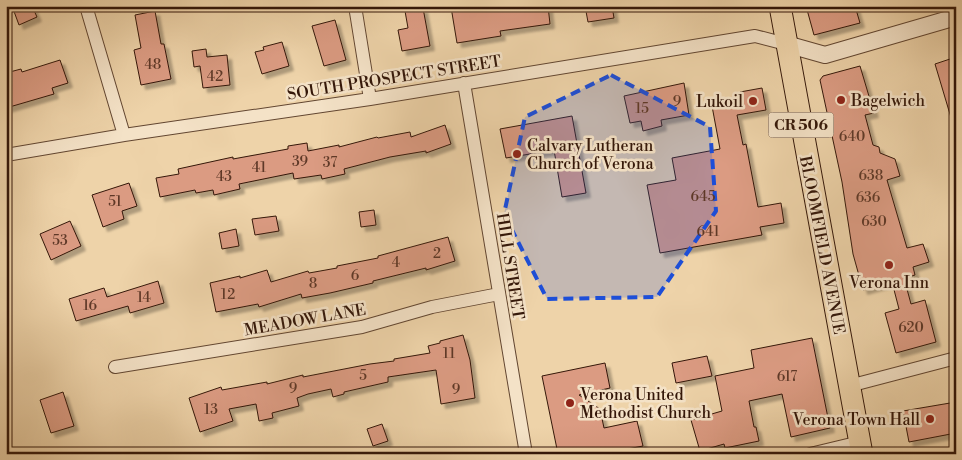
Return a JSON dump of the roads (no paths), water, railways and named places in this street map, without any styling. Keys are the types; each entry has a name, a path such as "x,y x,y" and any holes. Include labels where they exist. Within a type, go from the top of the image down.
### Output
{"main road":[{"name":"BLOOMFIELD AVENUE","path":"780,6 861,448"}],"street":[{"path":"86,6 124,135"},
{"path":"356,6 370,99"},
{"path":"786,44 825,55 956,17"},
{"name":"SOUTH PROSPECT STREET","path":"6,155 124,135 370,99 754,36 786,44"},
{"name":"HILL STREET","path":"464,83 526,454"},
{"name":"MEADOW LANE","path":"114,367 362,327 432,307 500,294"},
{"path":"849,386 956,358"},
{"path":"810,454 861,448"}],"place":[{"name":"Bagelwich","path":"841,100"},
{"name":"Lukoil","path":"753,101"},
{"name":"Calvary Lutheran Church of Verona","path":"517,154"},
{"name":"Verona Inn","path":"889,265"},
{"name":"Verona United Methodist Church","path":"570,403"},
{"name":"Verona Town Hall","path":"930,419"}]}
